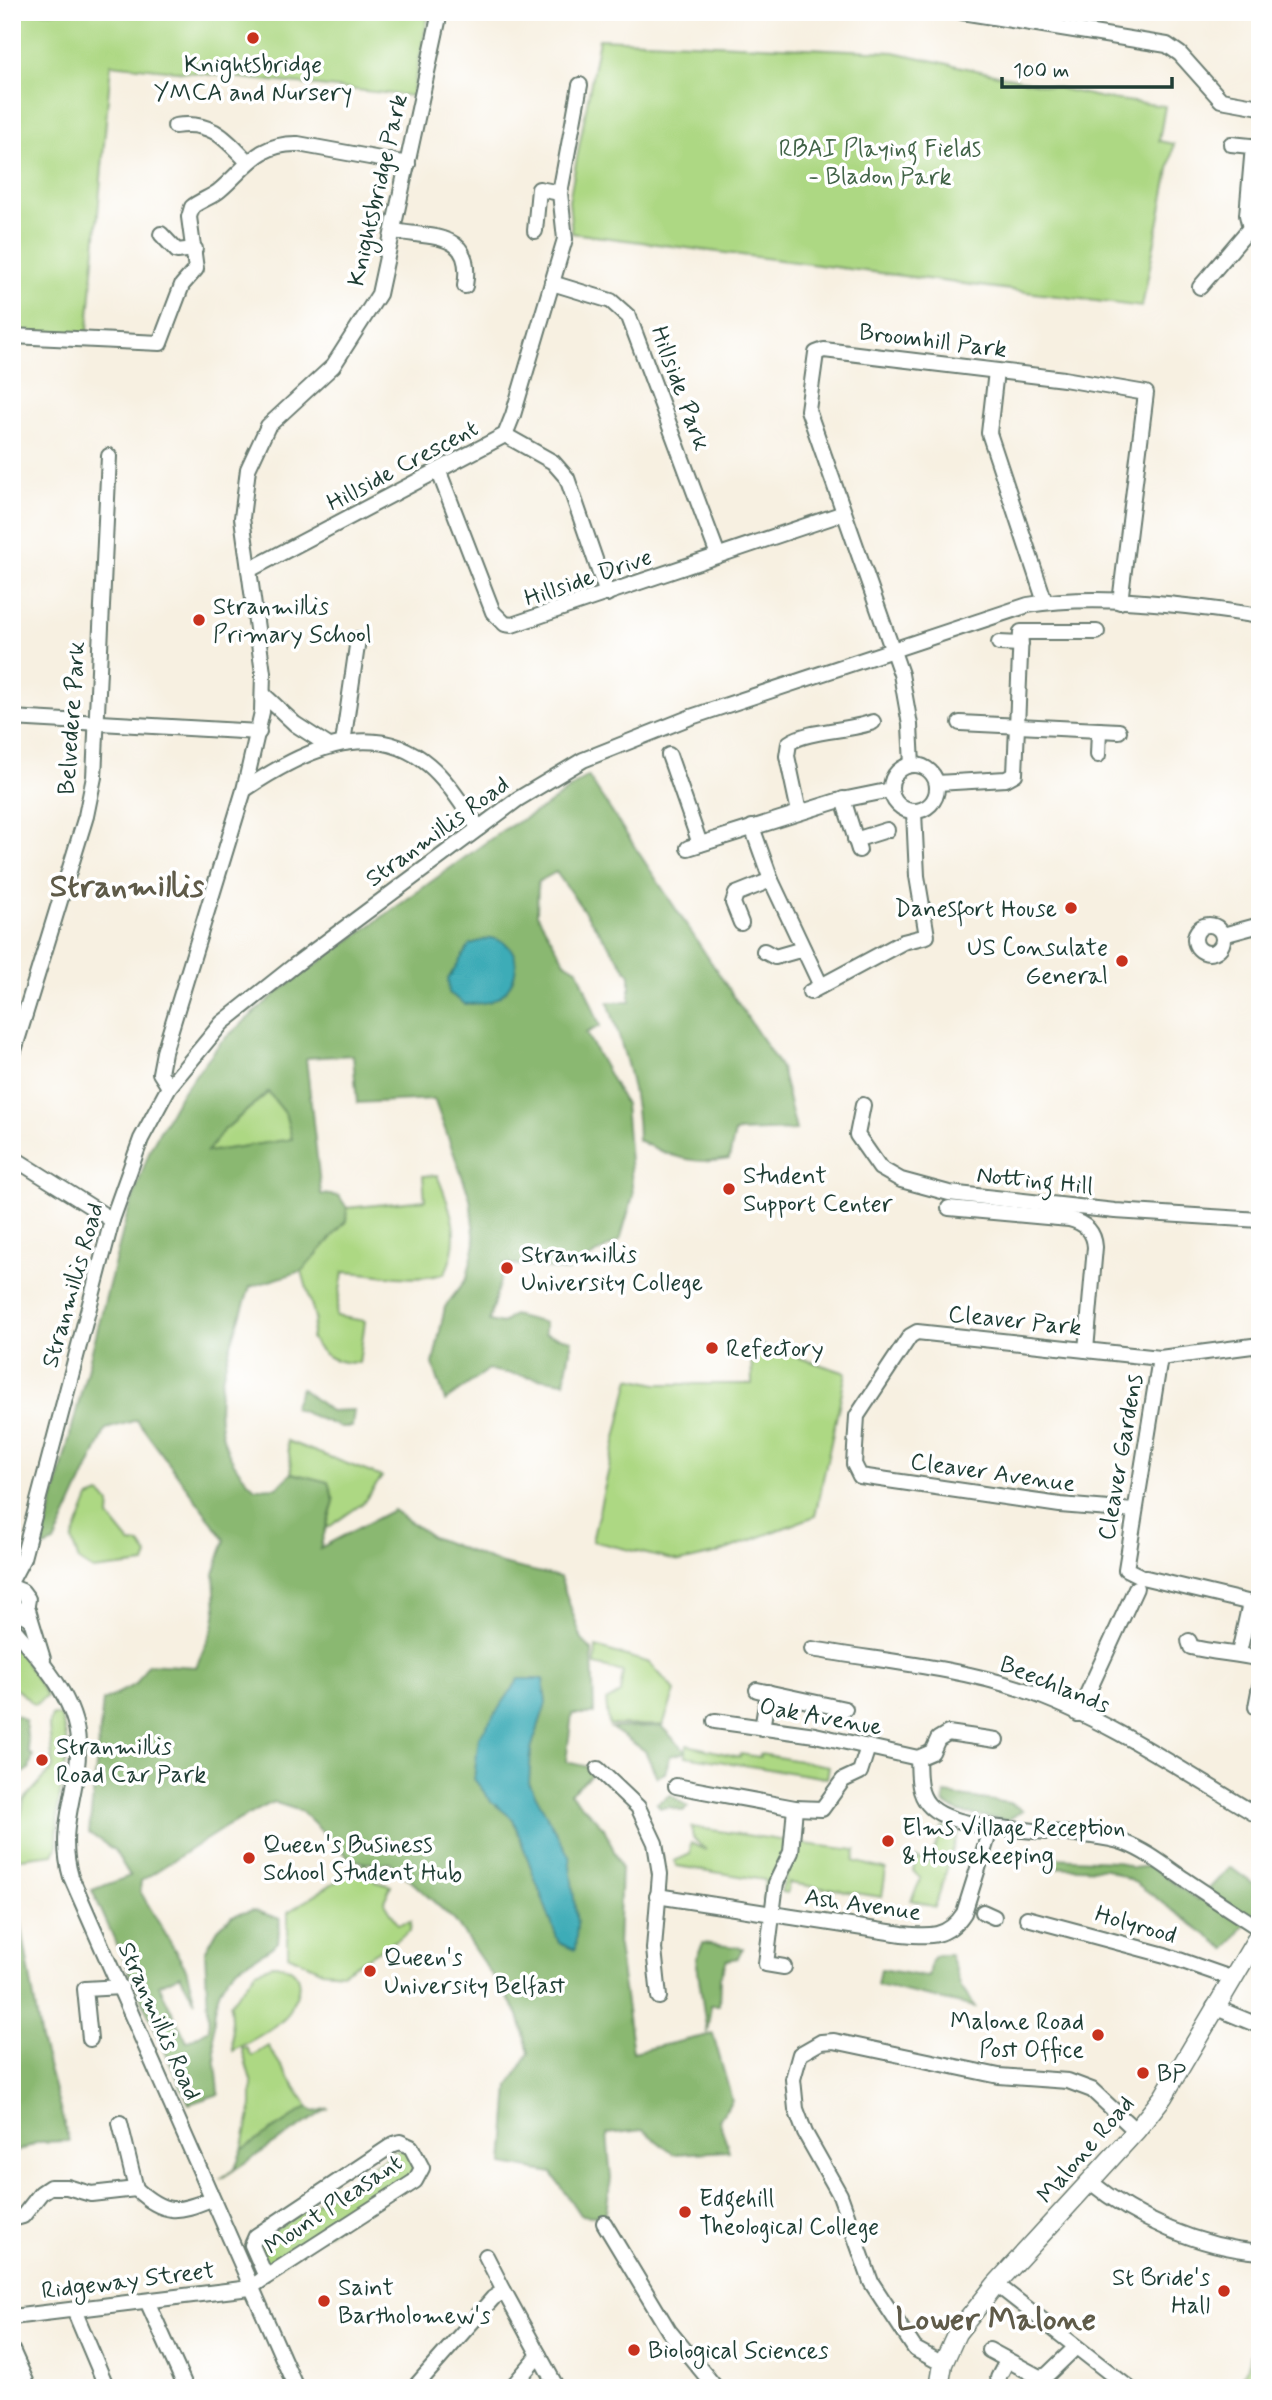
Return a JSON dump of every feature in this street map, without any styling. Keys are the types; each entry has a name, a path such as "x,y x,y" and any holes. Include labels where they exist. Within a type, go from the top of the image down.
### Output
{"main road":[{"name":"Malone Road","path":"939,2388 943,2364 957,2333 996,2284 1136,2131 1178,2073 1260,1931"}],"street":[{"name":"Knightsbridge Park","path":"169,1087 161,1079 162,1060 244,790 259,732 264,695 242,504 254,453 268,426 332,366 379,294 440,12"},
{"path":"962,12 1167,45 1180,54 1221,100 1260,107"},
{"path":"535,231 540,190 559,192 580,85"},
{"path":"175,126 200,125 216,130 247,161"},
{"path":"12,336 160,343 182,285 196,269 190,217 192,207 230,182 247,161 282,144 408,164"},
{"path":"1199,287 1255,230 1247,215 1257,146 1231,144"},
{"name":"Hillside Crescent","path":"249,570 505,435 565,239 559,192"},
{"path":"394,231 454,242 465,253 468,266 465,286"},
{"path":"161,234 177,251 195,249"},
{"name":"Hillside Park","path":"552,283 611,301 629,317 718,555"},
{"name":"Broomhill Park","path":"912,765 906,697 893,650 808,410 816,353 824,350 996,370 1146,393 1120,602"},
{"path":"996,370 989,433 1045,602"},
{"path":"505,435 561,468 567,478 607,594"},
{"name":"Belvedere Park","path":"12,1057 86,816 94,777 109,456"},
{"name":"Hillside Drive","path":"439,472 498,619 505,624 520,624 844,513"},
{"name":"Stranmillis Road","path":"296,2388 211,2199 67,1861 65,1832 78,1755 77,1730 44,1664 28,1599 17,1589 112,1220 141,1139 169,1087 215,1031 249,1000 546,781 615,745 893,650 1045,602 1120,602 1260,616"},
{"path":"999,643 1021,638 1097,632"},
{"path":"937,783 1012,778 1017,769 1021,638"},
{"path":"336,744 358,639"},
{"path":"264,695 307,733 336,744"},
{"path":"12,718 259,732"},
{"path":"799,812 787,756 789,743 800,738 873,722"},
{"path":"960,723 1119,731"},
{"path":"1098,755 1099,730"},
{"path":"244,790 286,763 336,744 384,742 421,758 441,778 479,828"},
{"path":"669,755 694,846 843,799 891,790"},
{"path":"912,765 925,767 937,783 934,802 925,809 914,812 896,803 891,790 894,776 912,765"},
{"path":"843,799 857,845 887,830"},
{"path":"752,827 771,880 803,948 816,989 903,942 927,936 917,876 914,812"},
{"path":"741,923 733,904 736,894 771,880"},
{"path":"1223,935 1260,925"},
{"path":"764,951 775,957 803,948"},
{"name":"Notting Hill","path":"863,1105 857,1135 870,1156 880,1168 925,1188 1093,1209 1260,1220"},
{"path":"12,1157 112,1220"},
{"path":"949,1208 1069,1219 1091,1232 1096,1247 1086,1350"},
{"name":"Cleaver Park","path":"854,1464 857,1416 861,1407 910,1336 917,1332 1160,1358 1260,1345"},
{"name":"Cleaver Gardens","path":"1160,1358 1124,1563 1129,1573 1255,1604"},
{"name":"Cleaver Avenue","path":"854,1464 860,1476 868,1478 1060,1505 1134,1511"},
{"name":"Stranmillis Road","path":"12,1578 23,1558"},
{"path":"1078,1714 1136,1588"},
{"path":"1239,1653 1255,1604"},
{"path":"12,1625 22,1620 29,1610"},
{"name":"Stranmillis Road","path":"12,1625 44,1664"},
{"path":"1189,1641 1191,1647 1221,1655 1239,1653 1260,1659"},
{"name":"Beechlands","path":"812,1648 998,1682 1078,1714 1174,1765 1260,1818"},
{"path":"1256,1707 1260,1686"},
{"path":"762,1729 762,1691 845,1709"},
{"name":"Oak Avenue","path":"715,1721 815,1735 822,1739 919,1758"},
{"path":"996,1740 948,1733 938,1739 932,1752 919,1758 921,1793 929,1806 944,1815 991,1827 1077,1834 1124,1842 1260,1931"},
{"path":"676,1786 816,1810 827,1806 843,1780 862,1769 868,1747"},
{"path":"598,1769 638,1807 647,1820 659,1860 654,1949 659,1997"},
{"path":"784,1967 766,1964 776,1883 791,1852 795,1808"},
{"name":"Ash Avenue","path":"657,1896 926,1937 947,1932 979,1910 991,1827"},
{"name":"Holyrood","path":"1027,1919 1165,1955 1231,1978"},
{"path":"90,2039 85,1989 121,1987"},
{"path":"1214,2007 1260,2026"},
{"path":"943,2364 915,2349 871,2282 840,2195 805,2133 796,2109 793,2079 800,2054 809,2047 834,2041 999,2076 1068,2081 1092,2090 1136,2131"},
{"path":"120,2123 136,2189 156,2206 165,2210 190,2207 211,2199"},
{"name":"Mount Pleasant","path":"250,2288 415,2181 422,2168 411,2147 400,2142 394,2144 256,2236 252,2245 266,2277"},
{"path":"1090,2181 1116,2200 1172,2230 1225,2249 1260,2252"},
{"path":"12,2219 23,2216 41,2193 50,2187 67,2187 102,2194 136,2189"},
{"path":"604,2223 669,2331 716,2388"},
{"path":"486,2256 557,2388"},
{"path":"996,2284 1129,2388"},
{"name":"Ridgeway Street","path":"12,2317 250,2288"},
{"path":"414,2388 493,2298 504,2291"},
{"path":"147,2301 186,2388"},
{"path":"74,2310 107,2388"},
{"path":"989,2350 1039,2376 1047,2375 1075,2347"},
{"path":"12,2350 29,2388"},
{"path":"511,2388 539,2355"},
{"path":"998,2378 1007,2361"}],"green space":[{"path":"12,12 429,12 412,96 111,64 87,340 12,334"},
{"name":"RBAI Playing Fields - Bladon Park","path":"599,39 894,52 1103,98 1165,106 1159,141 1174,144 1142,307 572,233 569,201"},
{"path":"588,776 781,1068 796,1130 735,1132 729,1159 716,1161 682,1158 638,1140 632,1087 608,1002 630,1002 630,975 556,872 538,882 537,914 565,962 578,970 600,1026 586,1033 625,1104 633,1196 620,1240 567,1271 505,1263 489,1321 502,1324 513,1315 545,1323 545,1334 572,1340 564,1382 488,1370 445,1401 433,1364 445,1307 467,1278 475,1243 470,1198 434,1099 357,1103 353,1055 306,1058 321,1194 339,1196 347,1208 346,1221 302,1271 250,1287 225,1366 219,1417 224,1442 236,1466 255,1488 277,1487 292,1473 328,1482 334,1501 320,1548 393,1510 432,1537 502,1564 560,1577 582,1640 592,1650 594,1714 572,1714 566,1762 589,1767 591,1775 570,1793 604,1828 621,1867 618,1947 633,2052 713,2034 732,2100 719,2120 729,2151 673,2154 643,2130 607,2134 611,2179 605,2217 580,2215 552,2173 503,2164 509,2086 529,2053 519,2015 455,1921 391,1863 365,1863 349,1858 301,1811 273,1802 227,1826 141,1881 140,1891 186,1969 195,2002 180,1975 159,1985 187,2042 209,2029 205,1952 218,1929 232,1916 253,1910 280,1919 278,1942 230,1974 219,1993 215,2007 214,2036 219,2094 189,2104 92,1890 130,1876 114,1850 89,1833 103,1701 136,1684 148,1664 196,1667 213,1628 216,1610 214,1574 225,1540 137,1420 106,1429 54,1543 41,1548 127,1215 151,1147 180,1095 221,1042 278,992 503,830 543,808","holes":["268,1092 285,1113 292,1139 207,1152 222,1132","543,1679 546,1703 531,1749 529,1783 542,1810 559,1943 513,1819"]},
{"path":"269,1092 285,1113 293,1139 206,1152 222,1132"},
{"path":"437,1175 447,1200 454,1235 445,1273 408,1278 343,1272 336,1316 365,1321 359,1363 343,1362 325,1355 311,1338 315,1318 302,1271 346,1221 347,1208 425,1200 423,1176"},
{"path":"751,1342 846,1373 815,1516 715,1554 680,1562 592,1541 630,1378 657,1384 752,1384"},
{"path":"301,1388 330,1411 354,1410 352,1427 340,1427 293,1408"},
{"path":"287,1441 382,1477 363,1503 326,1529 334,1501 328,1482 292,1473"},
{"path":"100,1494 110,1503 109,1517 130,1543 140,1544 148,1555 145,1564 93,1570 79,1561 72,1541 89,1498"},
{"path":"596,1647 650,1663 675,1691 663,1725 609,1725 606,1701 620,1693 623,1672 595,1665"},
{"path":"12,1648 18,1650 47,1696 35,1705 16,1689 12,1689"},
{"path":"17,1715 25,1720 29,1753 33,1756 29,1769 12,1780 12,1717"},
{"path":"52,1715 61,1716 68,1746 58,1806 57,1848 53,1854 12,1859 12,1833 18,1832 24,1800 53,1768 49,1726"},
{"path":"661,1726 686,1752 670,1756 665,1773 657,1777 645,1751 611,1728"},
{"path":"687,1745 740,1757 741,1754 760,1757 760,1754 829,1766 827,1778 685,1756"},
{"path":"945,1794 1009,1803 1023,1810 1008,1820 958,1812 944,1803"},
{"path":"671,1795 688,1807 683,1811 670,1807 660,1808 657,1803"},
{"path":"691,1827 787,1841 768,1900 763,1899 765,1880 677,1866 674,1861 690,1854 691,1843 706,1850 693,1838"},
{"path":"943,1827 959,1830 935,1907 911,1900 921,1879 913,1871 916,1858 929,1862"},
{"path":"796,1843 856,1850 854,1861 886,1870 882,1897 789,1883 787,1893 781,1892"},
{"path":"1053,1858 1115,1861 1133,1868 1150,1866 1198,1900 1230,1867 1260,1889 1260,1905 1226,1949 1136,1883 1107,1869 1047,1867"},
{"path":"365,1863 376,1882 391,1886 384,1901 398,1924 411,1921 410,1931 342,1973 322,1971 288,1955 288,1912"},
{"path":"12,1870 41,2040 69,2141 38,2142 12,2154"},
{"path":"703,1943 743,1948 738,1958 727,1960 720,1977 719,2005 711,2005 707,2033 696,1958"},
{"path":"937,1955 950,1955 961,1987 975,2007 877,1985 880,1969 928,1977 931,1960"},
{"path":"272,1965 294,1972 299,1982 296,1996 285,2018 267,2032 233,2051 230,2004 256,1971"},
{"path":"268,2046 308,2107 242,2150 252,2106 252,2084 242,2049 246,2047 252,2056"},
{"path":"308,2107 315,2112 329,2108 234,2170 242,2150"},
{"path":"397,2150 406,2150 414,2155 415,2175 271,2270 257,2248 258,2241"},
{"path":"1260,2329 1260,2388 1239,2388"}],"water":[{"path":"491,938 510,948 515,957 514,976 504,993 497,998 486,1003 465,1004 449,993 448,979 470,944"},
{"path":"519,1679 543,1679 546,1703 531,1749 529,1783 569,1856 577,1924 575,1950 559,1943 513,1819 491,1801 474,1779 479,1737"}],"place":[{"name":"Knightsbridge YMCA and Nursery","path":"253,38"},
{"name":"Stranmillis Primary School","path":"199,620"},
{"name":"Danesfort House","path":"1071,908"},
{"name":"US Consulate General","path":"1122,961"},
{"name":"Student Support Center","path":"729,1189"},
{"name":"Stranmillis University College","path":"507,1268"},
{"name":"Refectory","path":"712,1348"},
{"name":"Stranmillis Road Car Park","path":"42,1760"},
{"name":"Elms Village Reception & Housekeeping","path":"888,1841"},
{"name":"Queen's Business School Student Hub","path":"249,1858"},
{"name":"Queen's University Belfast","path":"370,1971"},
{"name":"Malone Road Post Office","path":"1098,2035"},
{"name":"BP","path":"1143,2073"},
{"name":"Edgehill Theological College","path":"685,2212"},
{"name":"St Bride's Hall","path":"1224,2291"},
{"name":"Saint Bartholomew's","path":"324,2301"},
{"name":"Biological Sciences","path":"634,2350"}],"district":[{"name":"Stranmillis","path":"127,885"},
{"name":"Lower Malone","path":"996,2318"}]}
